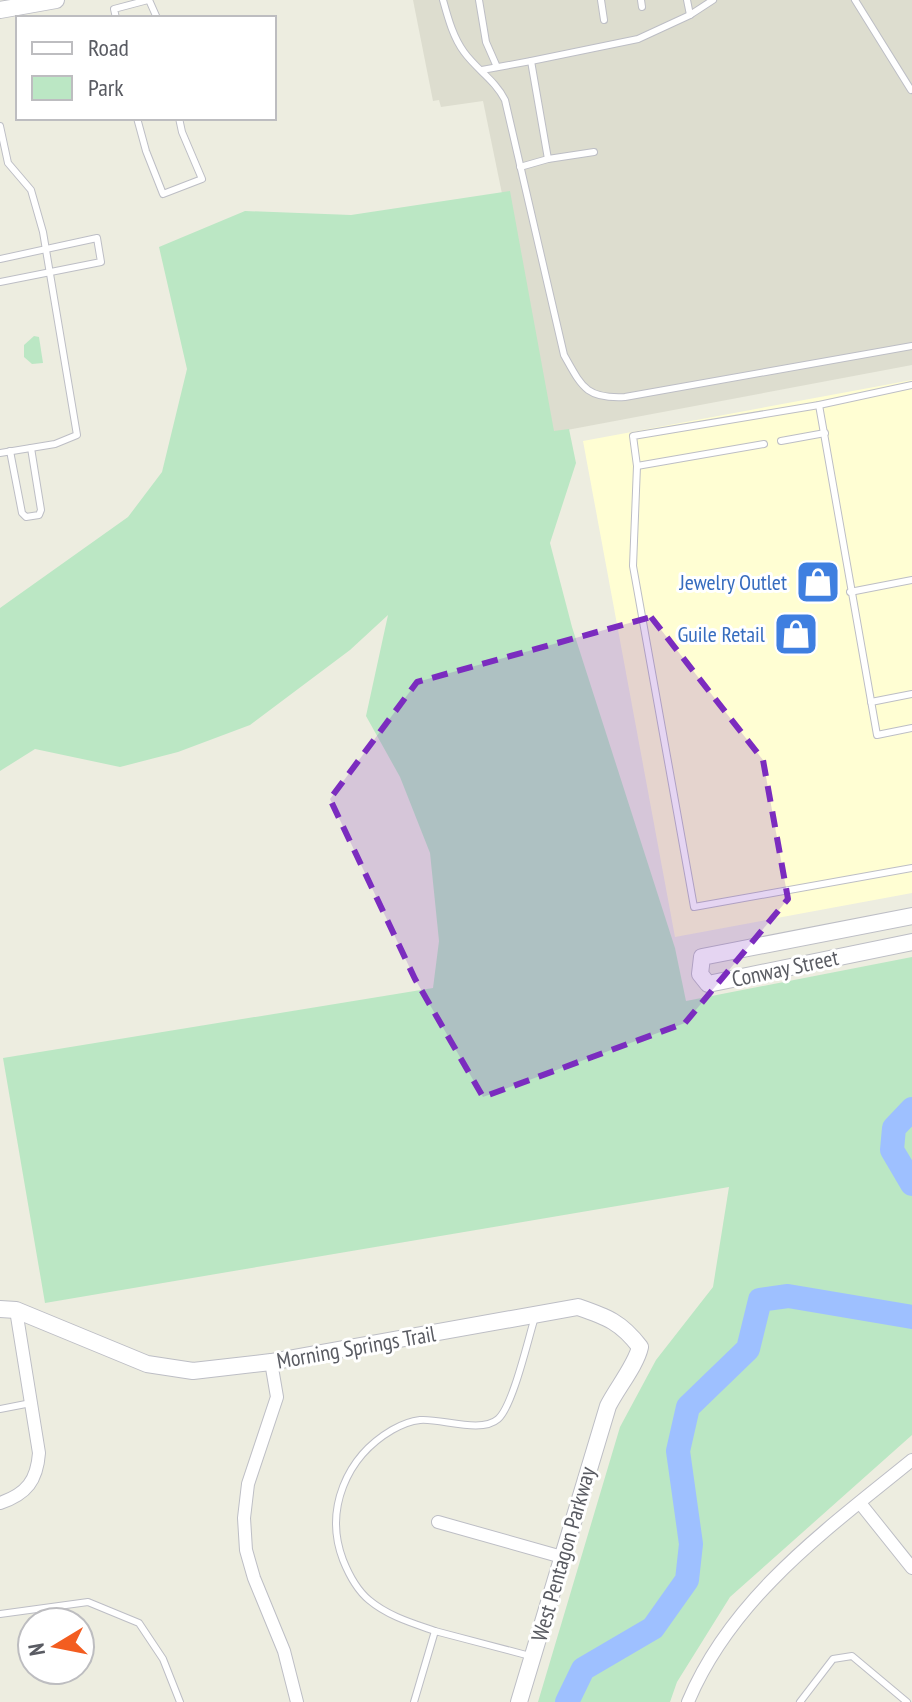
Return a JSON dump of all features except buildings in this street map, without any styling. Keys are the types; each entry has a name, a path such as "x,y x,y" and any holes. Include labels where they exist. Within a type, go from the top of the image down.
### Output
{"street":[{"path":"0,10 56,0"},
{"name":"Conway Street","path":"912,916 702,957 700,974 708,984 912,942"},
{"name":"Morning Springs Trail","path":"8,1310 147,1364 193,1371 271,1362 578,1307 603,1315 624,1327 640,1347 638,1356 608,1406"},
{"path":"0,1503 18,1496 31,1485 38,1471 39,1453 31,1403 8,1310"},
{"path":"271,1362 277,1397 248,1484 245,1540 254,1578 293,1678 297,1702"},
{"name":"West Pentagon Parkway","path":"519,1702 608,1406"},
{"path":"688,1702 717,1645 751,1600 798,1554 912,1460"},
{"path":"860,1503 912,1568"},
{"path":"438,1522 562,1557"}],"lane":[{"path":"116,16 114,9 148,0"},
{"path":"443,0 452,30 465,54 499,88 505,100 564,355 580,383 601,398 625,397 912,346"},
{"path":"479,0 486,42 497,67"},
{"path":"601,0 604,20"},
{"path":"687,0 690,15"},
{"path":"482,70 638,39 690,15 713,0"},
{"path":"855,0 911,90"},
{"path":"531,61 548,159"},
{"path":"138,120 163,194 202,179 179,120"},
{"path":"0,126 8,163 31,190 46,249 77,435 55,444 0,453"},
{"path":"520,167 594,152"},
{"path":"0,259 97,238 101,262 0,282"},
{"path":"912,385 819,405 633,436 637,466 633,566 694,907 912,868"},
{"path":"819,405 877,735 912,728"},
{"path":"781,441 825,433"},
{"path":"637,466 764,444"},
{"path":"10,451 22,513 26,517 39,515 41,510 31,448"},
{"path":"850,592 912,580"},
{"path":"871,702 912,694"},
{"path":"534,1657 435,1631 393,1615 368,1599 349,1576 336,1542 335,1517 341,1489 357,1460 374,1442 395,1428 420,1420 481,1426 497,1420 508,1403 536,1315"},
{"path":"0,1409 31,1403"},
{"path":"0,1614 88,1602 139,1623 163,1659 180,1702"},
{"path":"414,1702 435,1631"},
{"path":"800,1702 833,1659 852,1656 907,1702"}],"highlighted area":[{"path":"651,617 763,760 788,899 685,1023 483,1097 415,979 330,799 417,682"}],"shaded area":[{"path":"413,0 912,0 912,365 551,433 483,101 441,107 439,100 433,101"},
{"path":"912,380 912,893 675,937 583,441"}],"green space":[{"path":"510,191 554,431 569,429 576,463 550,543 572,627 675,948 686,1001 912,957 912,1435 730,1597 677,1682 670,1702 538,1702 620,1427 656,1360 713,1287 729,1187 45,1303 3,1058 433,988 439,941 430,853 400,777 366,716 388,615 350,650 250,725 178,752 120,767 35,749 0,771 0,608 128,517 162,472 187,369 159,247 245,211 351,215"},
{"path":"34,336 39,337 43,363 32,364 24,357 24,345"}],"waterway":[{"path":"912,1109 894,1128 892,1150 912,1184"},
{"path":"567,1702 583,1669 653,1628 687,1580 691,1544 678,1451 688,1407 748,1349 760,1300 788,1296 912,1317"}],"place":[{"name":"Jewelry Outlet","path":"818,582"},
{"name":"Guile Retail","path":"796,634"}]}
